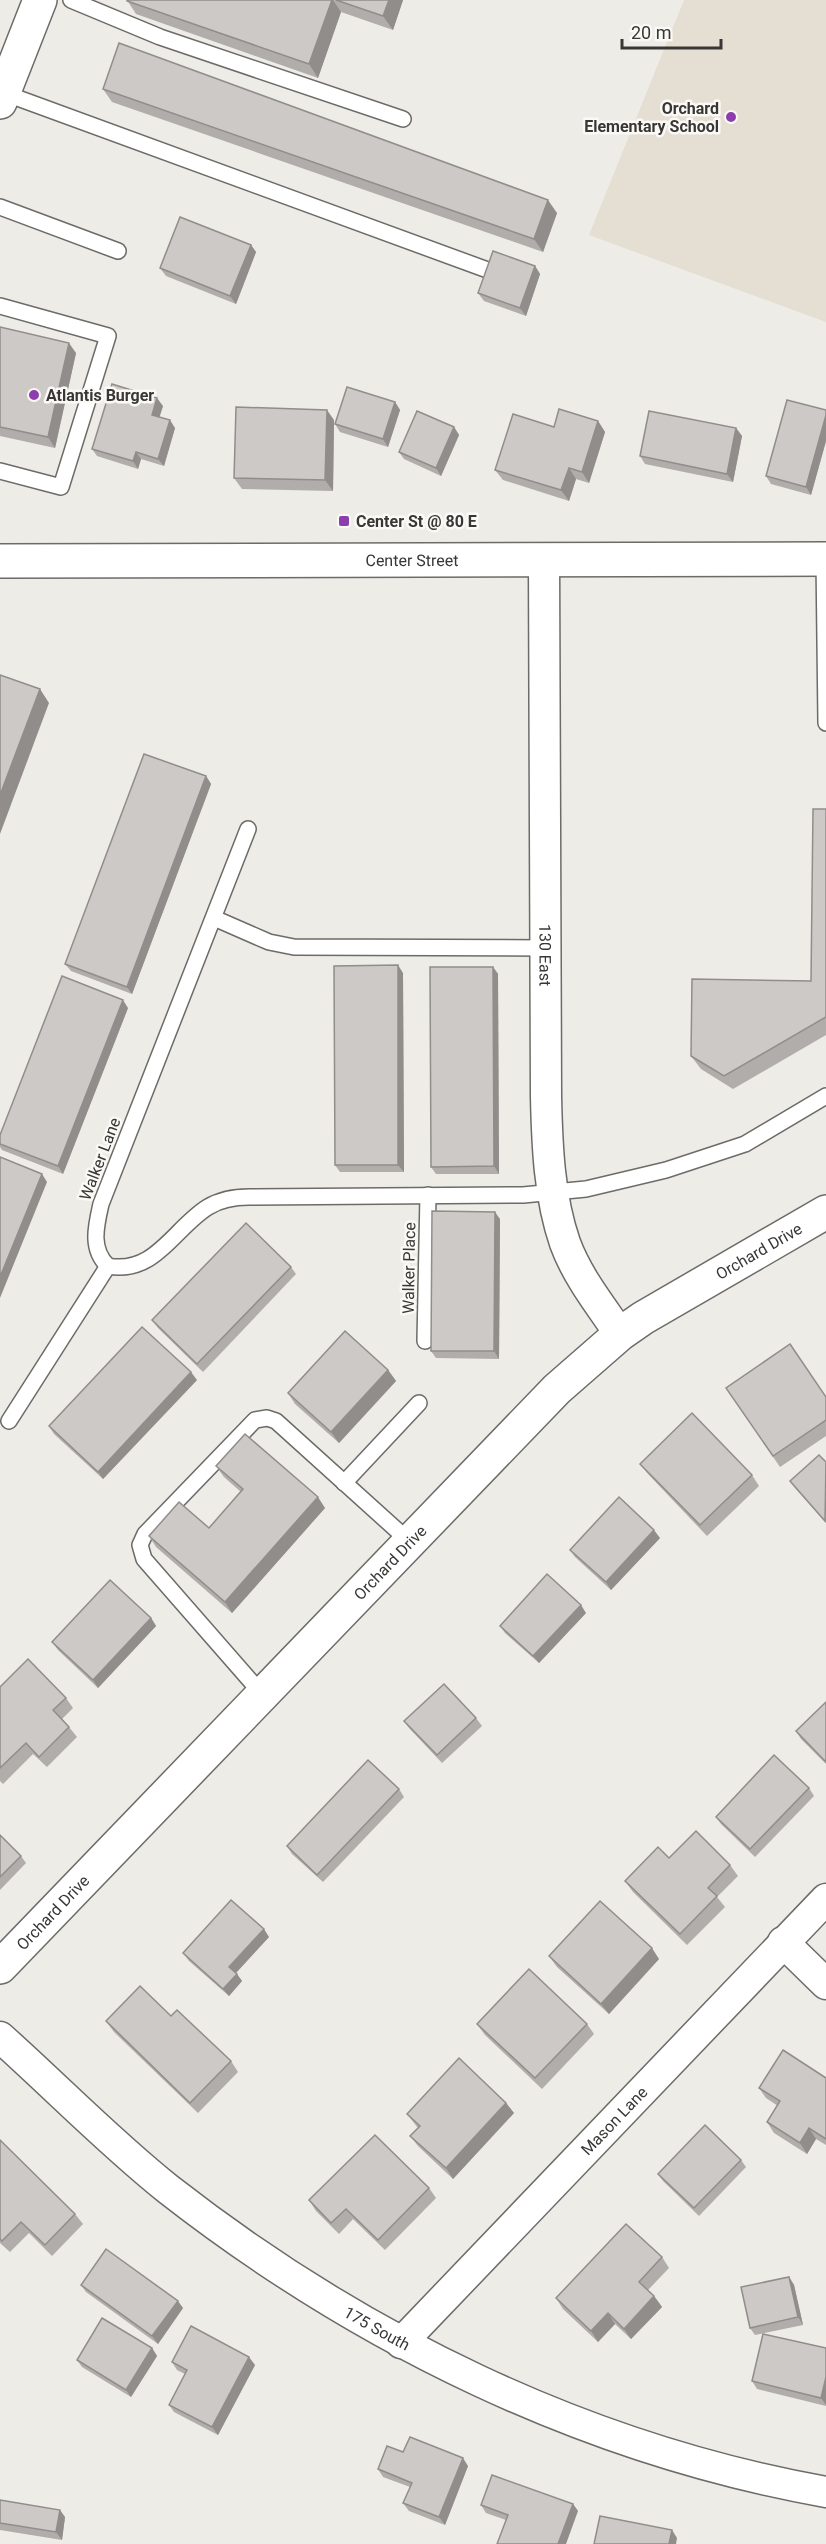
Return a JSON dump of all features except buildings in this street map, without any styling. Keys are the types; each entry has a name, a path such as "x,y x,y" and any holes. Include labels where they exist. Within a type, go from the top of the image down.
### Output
{"main road":[{"path":"2,97 40,0"},
{"name":"Center Street","path":"0,561 825,559"},
{"name":"Orchard Drive","path":"0,1967 557,1389 620,1334 675,1298 826,1212"}],"street":[{"name":"130 East","path":"544,559 547,1128 554,1193 565,1244 584,1282 620,1334"},
{"name":"Mason Lane","path":"401,2343 826,1899"},
{"path":"783,1942 826,1984"},
{"name":"175 South","path":"0,2037 166,2187 288,2276 401,2343 456,2370 573,2421 722,2469 826,2492"}],"lane":[{"path":"71,0 160,37 403,119"},
{"path":"2,97 493,272"},
{"path":"0,207 118,251"},
{"path":"0,306 108,336 61,487 0,471"},
{"path":"825,559 826,723"},
{"name":"Walker Lane","path":"108,1266 101,1259 96,1240 101,1204 248,829"},
{"path":"214,918 269,942 294,947 545,948"},
{"path":"9,1421 108,1266 132,1266 153,1257 198,1215 226,1199 554,1193 586,1189 666,1170 745,1144 826,1096"},
{"name":"Walker Place","path":"425,1341 428,1196"},
{"path":"344,1483 419,1403"},
{"path":"262,1694 144,1559 140,1545 146,1534 255,1420 267,1418 276,1421 410,1542"}],"shaded area":[{"name":"Orchard Elementary School","path":"684,0 826,0 826,322 589,235"}],"place":[{"name":"Orchard Elementary School","path":"731,117"},
{"name":"Atlantis Burger","path":"34,395"},
{"name":"Center St @ 80 E","path":"344,521"}]}
